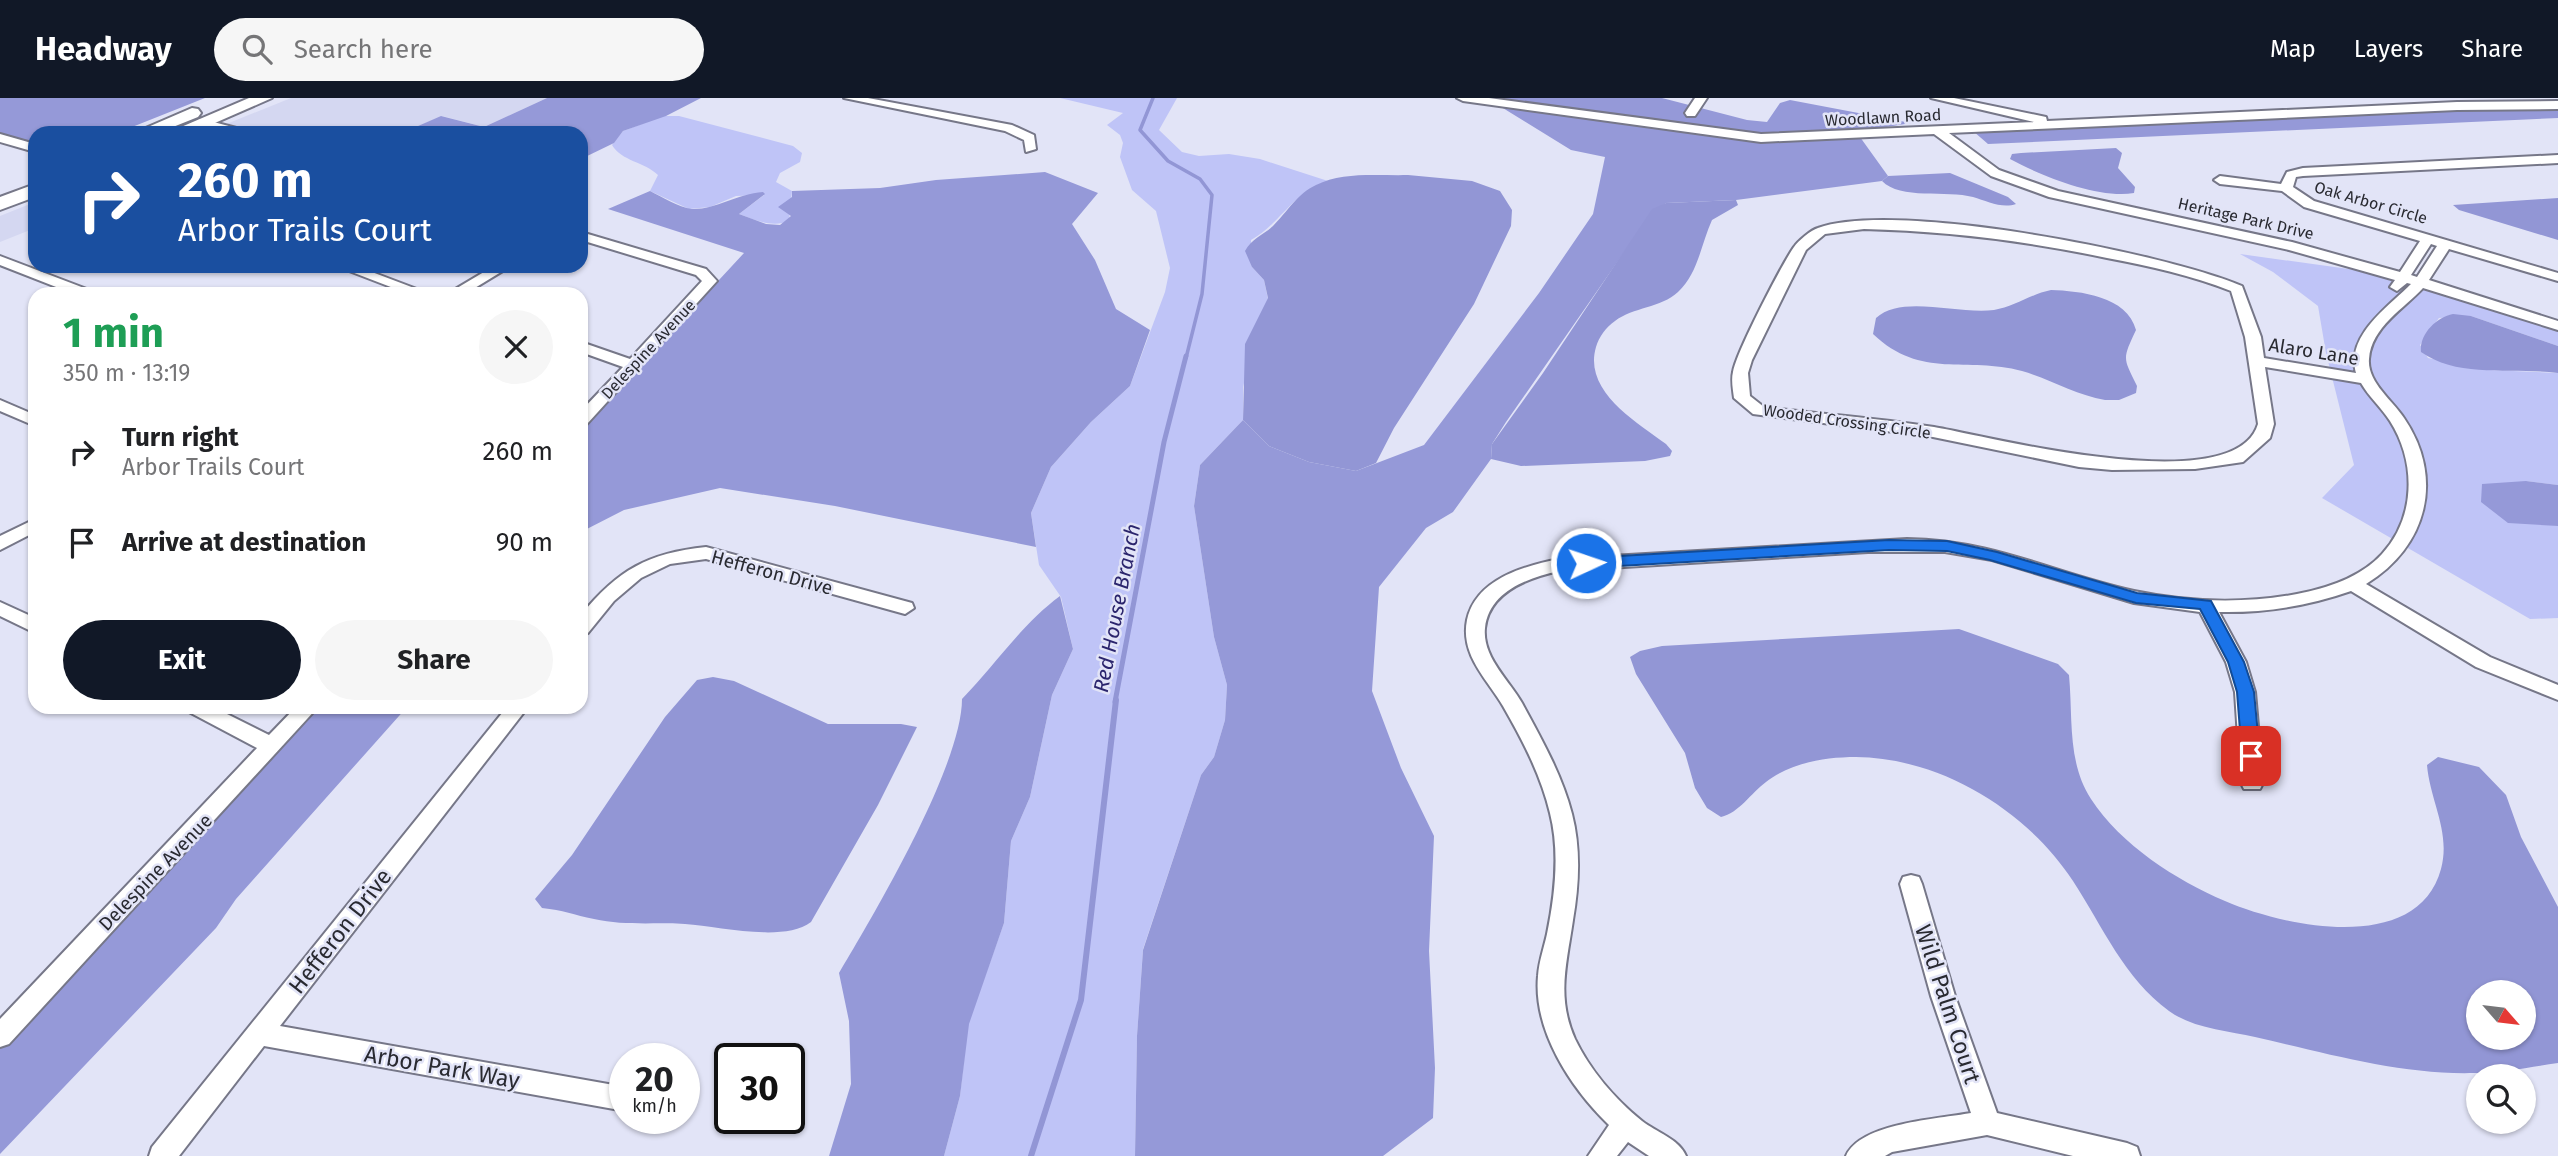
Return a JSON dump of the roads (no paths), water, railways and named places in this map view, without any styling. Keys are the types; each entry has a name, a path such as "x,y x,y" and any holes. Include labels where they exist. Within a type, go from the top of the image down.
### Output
{"highway":[{"path":"161,126 231,98"},
{"path":"194,126 264,98"},
{"path":"0,190 28,179"},
{"path":"0,204 28,193"}],"street":[{"path":"850,98 1008,128 1030,138 1030,149"},
{"name":"Woodlawn Road","path":"1463,98 1737,136 1785,138 2321,112 2558,105"},
{"path":"1690,113 1701,98"},
{"path":"1937,98 2027,115 2049,125"},
{"path":"2308,100 2321,112"},
{"path":"202,123 213,126"},
{"name":"Heritage Park Drive","path":"1937,130 1995,173 2054,194 2269,240 2404,277 2558,326"},
{"path":"0,138 28,146"},
{"name":"Oak Arbor Circle","path":"2558,159 2303,172 2291,175 2286,188 2309,204 2447,242 2558,277"},
{"path":"2220,180 2286,188"},
{"name":"Wooded Crossing Circle","path":"1864,225 1898,225 2017,238 2207,275 2236,289 2253,337 2255,356 2266,424 2262,438 2237,458 2195,464 2079,462 1933,432 1759,411 1742,398 1740,373 1800,248 1821,231 1864,225"},
{"path":"2397,302 2396,289 2429,237"},
{"name":"Delespine Avenue","path":"588,238 707,276 708,285 588,414"},
{"path":"1673,1156 1626,1124 1583,1079 1558,1027 1550,981 1564,908 1567,867 1562,815 1545,768 1510,701 1482,657 1475,633 1479,615 1493,593 1514,576 1559,565 1912,545 1947,546 1992,555 2136,598 2205,604 2262,605 2313,599 2355,585 2389,560 2403,542 2412,519 2419,485 2416,464 2399,422 2364,374 2363,349 2397,302 2420,282 2447,242"},
{"path":"0,260 28,271"},
{"path":"33,273 69,287"},
{"path":"363,273 404,287"},
{"path":"466,287 492,273"},
{"path":"588,349 634,365"},
{"name":"Alaro Lane","path":"2255,356 2364,374"},
{"path":"0,405 28,418"},
{"path":"0,544 28,529"},
{"name":"Hefferon Drive","path":"588,620 625,578 653,562 681,555 706,553 905,608"},
{"path":"2355,585 2483,662 2558,692"},
{"path":"2205,604 2236,662 2245,692 2252,783"},
{"path":"0,608 28,622"},
{"path":"210,714 272,746"},
{"name":"Delespine Avenue","path":"0,1036 302,714"},
{"name":"Hefferon Drive","path":"162,1156 512,714"},
{"name":"Wild Palm Court","path":"1911,884 1943,996 1987,1123"},
{"name":"Arbor Park Way","path":"259,1034 609,1096"},
{"path":"1859,1156 1888,1140 1987,1123 2127,1156"},
{"path":"1601,1156 1626,1124"}],"waterway":[{"name":"Red House Branch","path":"1153,98 1140,130 1168,161 1200,179 1212,195 1202,294 1186,358"},
{"name":"Red House Branch","path":"1115,702 1164,442 1186,356"},
{"name":"Red House Branch","path":"1031,1156 1081,1000 1116,700"}]}
